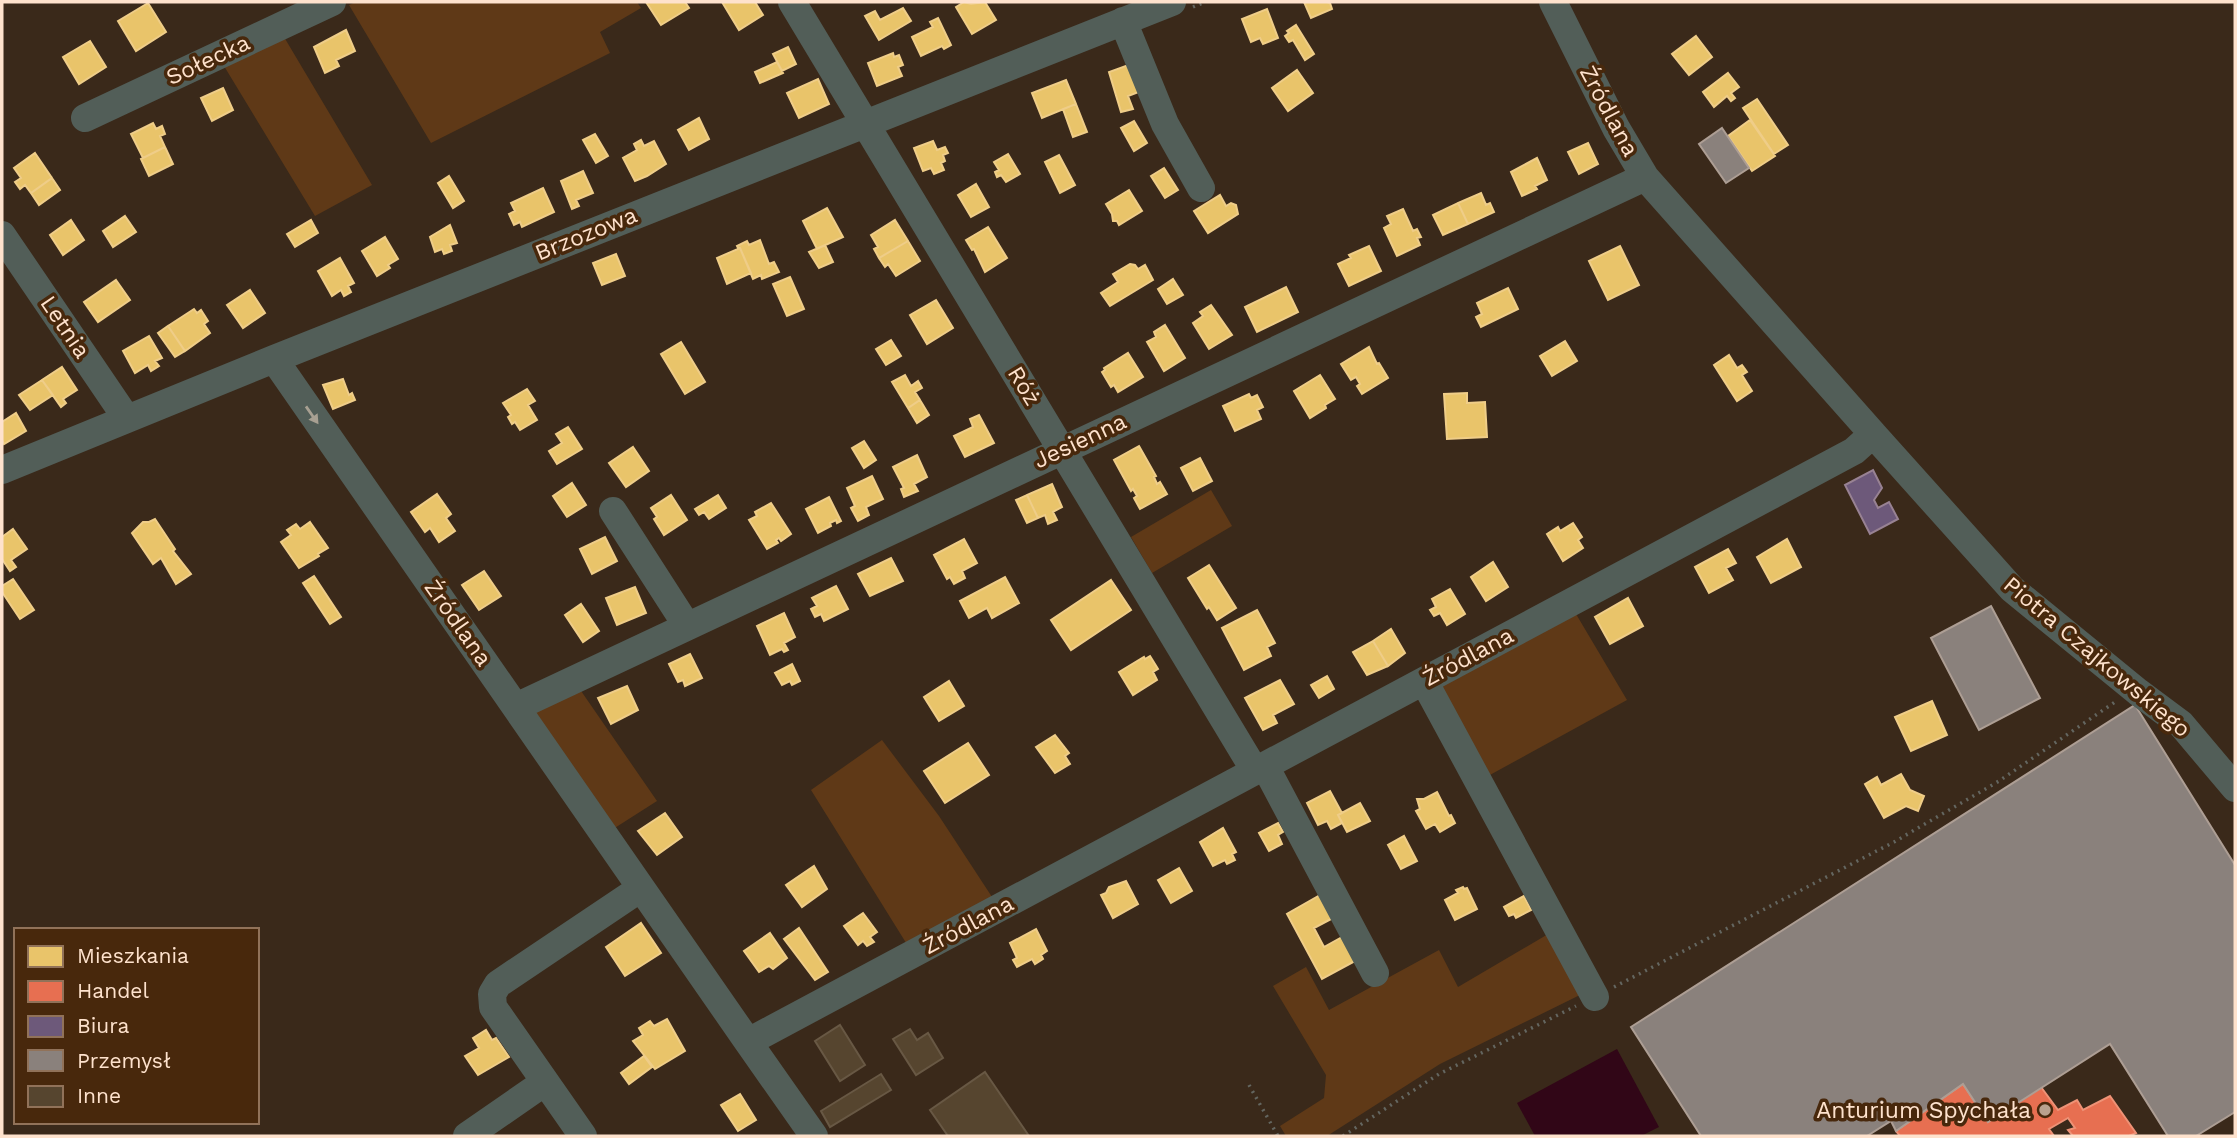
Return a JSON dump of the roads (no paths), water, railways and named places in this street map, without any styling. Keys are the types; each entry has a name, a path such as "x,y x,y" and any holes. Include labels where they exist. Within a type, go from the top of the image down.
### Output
{"street":[{"name":"Sołecka","path":"85,118 332,2"},
{"name":"Róż","path":"792,2 1062,449 1260,768 1374,973"},
{"name":"Brzozowa","path":"2,470 1172,2"},
{"name":"Źródlana","path":"274,359 748,1042 1854,451 1873,433 1645,177 1616,128 1553,2"},
{"path":"1123,21 1165,124 1201,188"},
{"name":"Jesienna","path":"516,707 1645,177"},
{"name":"Letnia","path":"2,235 127,419"},
{"name":"Piotra Czajkowskiego","path":"1873,433 2012,589 2181,724 2235,788"},
{"path":"613,511 687,626"},
{"path":"1424,681 1595,997"},
{"path":"583,1136 493,1007 492,994 498,984 641,888"},
{"path":"748,1042 814,1136"},
{"path":"467,1136 545,1082"}],"place":[{"name":"Anturium Spychała","path":"2045,1110"}]}
